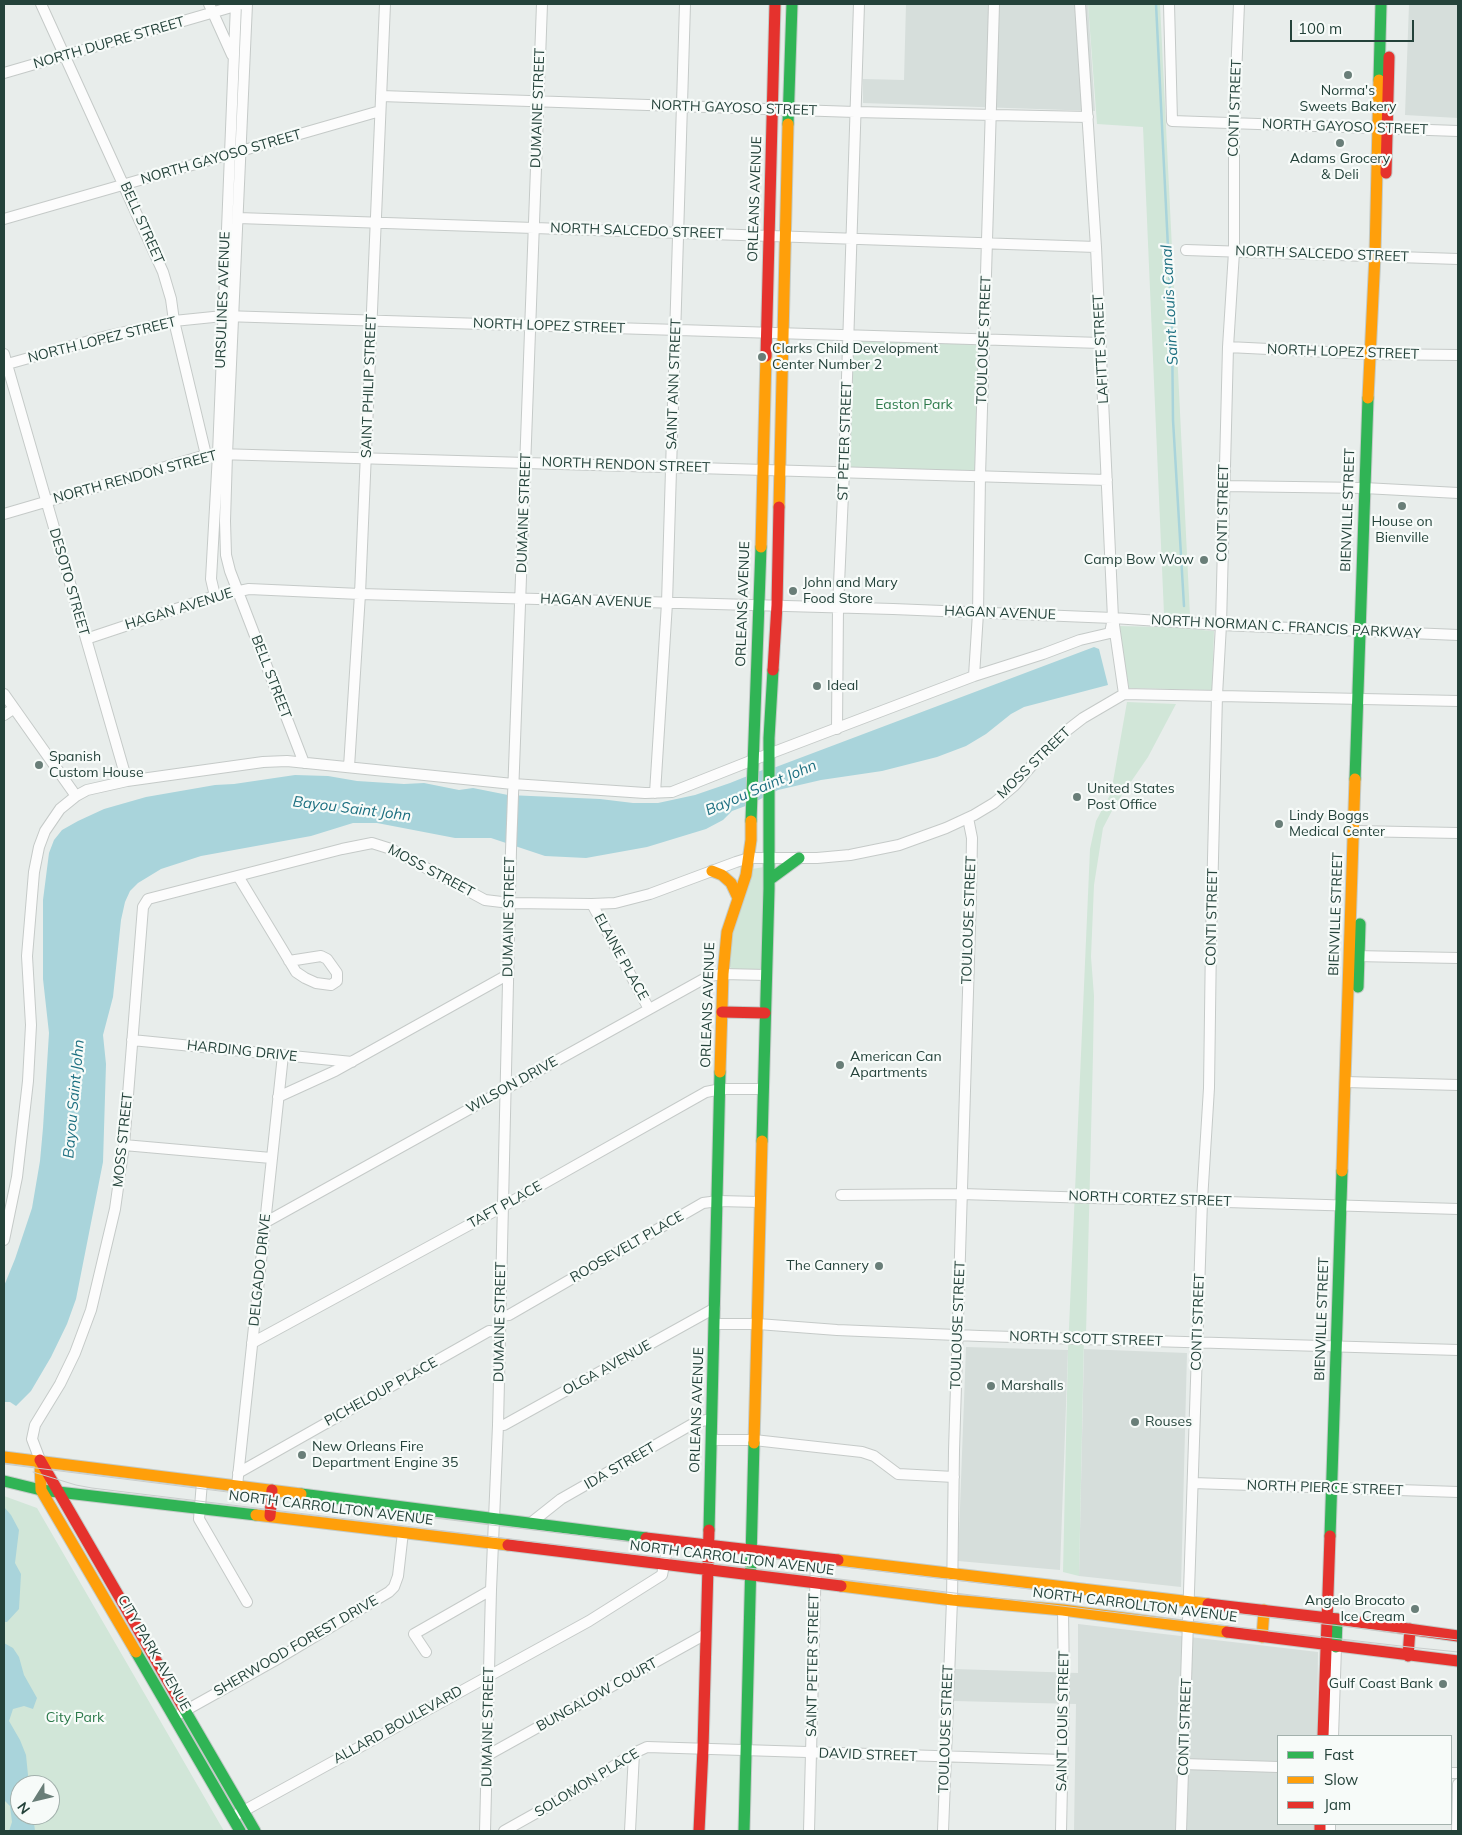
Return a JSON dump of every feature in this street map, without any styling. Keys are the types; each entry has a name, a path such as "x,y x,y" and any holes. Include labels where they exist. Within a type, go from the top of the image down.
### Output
{"street":[{"name":"BELL STREET","path":"41,4 125,184 163,272 172,299 174,321 206,455"},
{"name":"NORTH DUPRE STREET","path":"4,73 66,56 211,8 238,4"},
{"name":"URSULINES AVENUE","path":"215,596 211,579 222,454 228,316 229,154 238,4"},
{"name":"URSULINES AVENUE","path":"228,316 238,218 247,4"},
{"name":"SAINT PHILIP STREET","path":"349,767 360,594 385,4"},
{"name":"DUMAINE STREET","path":"486,1831 490,1590 498,1425 509,974 510,850 521,599 542,4"},
{"name":"SAINT ANN STREET","path":"654,793 667,603 685,4"},
{"name":"ORLEANS AVENUE","path":"699,1831 708,1571 723,974 727,932 749,858 751,840 775,4"},
{"path":"744,1831 769,880 769,760 777,605 782,332 792,4"},
{"name":"ST PETER STREET","path":"837,729 838,606 859,4"},
{"name":"TOULOUSE STREET","path":"974,676 978,613 980,476 994,4"},
{"name":"LAFITTE STREET","path":"1080,4 1096,247 1113,618 1124,694"},
{"name":"NORTH GAYOSO STREET","path":"1169,4 1172,121 1458,131"},
{"name":"CONTI STREET","path":"1181,1831 1202,1201 1209,1088 1217,695 1221,625 1228,347 1234,252 1234,124 1239,4"},
{"name":"BIENVILLE STREET","path":"1333,1735 1332,1618 1336,1488 1373,354 1379,256 1382,128 1381,4"},
{"name":"BIENVILLE STREET","path":"1382,128 1390,4"},
{"path":"211,8 234,58"},
{"name":"NORTH GAYOSO STREET","path":"381,96 855,112 1088,117"},
{"name":"NORTH GAYOSO STREET","path":"4,219 380,110"},
{"name":"NORTH SALCEDO STREET","path":"238,218 1096,247"},
{"name":"NORTH SALCEDO STREET","path":"1186,250 1458,259"},
{"name":"NORTH LOPEZ STREET","path":"5,361 174,321 228,316 1101,343"},
{"name":"NORTH LOPEZ STREET","path":"1228,347 1373,354 1458,355"},
{"name":"DESOTO STREET","path":"5,361 126,781"},
{"name":"URSULINES AVENUE","path":"222,454 226,555 238,591"},
{"name":"NORTH RENDON STREET","path":"4,514 206,455 222,454 1107,480"},
{"path":"1224,486 1369,488 1458,493"},
{"name":"HAGAN AVENUE","path":"86,639 215,596 249,589 521,599 838,606 1113,618"},
{"name":"BELL STREET","path":"238,591 304,763"},
{"path":"4,1240 17,1177 28,1081 31,1025 28,956 34,872 45,830 60,809 76,796 87,790 126,781 263,762 349,767 513,789 654,793 680,790 769,760 837,729 974,676 1080,640 1110,633 1113,618"},
{"name":"NORTH NORMAN C. FRANCIS PARKWAY","path":"1113,618 1221,625 1458,635"},
{"path":"4,694 76,796"},
{"path":"1124,694 1458,701"},
{"name":"MOSS STREET","path":"40,1460 32,1439 35,1426 60,1384 75,1353 91,1310 115,1209 124,1145 144,903 148,900 342,849 372,843 391,849 480,897 493,902 592,904 615,902 650,894 749,858 817,858 850,855 886,848 919,838 983,810 1014,786 1061,735 1083,718 1124,694"},
{"path":"4,716 14,709"},
{"name":"TOULOUSE STREET","path":"943,1831 952,1600 951,1574 961,1194 971,902 972,838 968,818"},
{"path":"1358,830 1458,833"},
{"path":"769,880 799,858"},
{"path":"712,871 722,875 731,883 738,898"},
{"path":"238,876 289,961"},
{"name":"ELAINE PLACE","path":"592,904 649,1010"},
{"path":"1354,956 1458,958"},
{"path":"278,1097 312,1083 352,1062 509,974"},
{"name":"WILSON DRIVE","path":"266,1222 709,976 723,974 766,975"},
{"path":"722,1012 765,1013"},
{"name":"HARDING DRIVE","path":"132,1040 352,1062"},
{"name":"DELGADO DRIVE","path":"237,1486 283,1055"},
{"path":"1349,1082 1458,1085"},
{"name":"TAFT PLACE","path":"252,1343 502,1207 706,1092 720,1089 763,1089"},
{"path":"124,1145 271,1158"},
{"name":"NORTH CORTEZ STREET","path":"841,1195 961,1194 1458,1209"},
{"name":"ROOSEVELT PLACE","path":"500,1316 509,1315 703,1203 718,1201 760,1202"},
{"name":"OLGA AVENUE","path":"498,1425 504,1425 715,1308"},
{"name":"NORTH SCOTT STREET","path":"714,1324 758,1324 837,1330 958,1335 1458,1350"},
{"name":"PICHELOUP PLACE","path":"238,1473 489,1331 500,1332"},
{"name":"IDA STREET","path":"532,1522 561,1499 696,1422 712,1419"},
{"path":"711,1440 754,1440 862,1452 874,1456 898,1474 954,1477"},
{"name":"NORTH CARROLLTON AVENUE","path":"4,1456 816,1558 1332,1618 1458,1636"},
{"path":"40,1460 41,1490"},
{"name":"CITY PARK AVENUE","path":"40,1460 255,1831"},
{"name":"NORTH CARROLLTON AVENUE","path":"4,1482 41,1490 403,1532 952,1600 1063,1610 1408,1656 1458,1660"},
{"path":"202,1482 200,1519 247,1602"},
{"name":"NORTH PIERCE STREET","path":"1193,1483 1458,1492"},
{"name":"CITY PARK AVENUE","path":"41,1490 240,1831"},
{"path":"270,1516 272,1490"},
{"name":"SHERWOOD FOREST DRIVE","path":"174,1717 274,1661 389,1592 397,1582 403,1532"},
{"path":"665,1565 669,1540"},
{"name":"SAINT PETER STREET","path":"809,1831 816,1558"},
{"name":"ALLARD BOULEVARD","path":"232,1817 589,1621 662,1575 665,1565"},
{"path":"1063,1610 1066,1588"},
{"path":"426,1652 414,1634 490,1590"},
{"name":"SAINT LOUIS STREET","path":"1061,1831 1064,1689 1063,1610"},
{"path":"1262,1636 1264,1610"},
{"path":"1408,1656 1410,1629"},
{"name":"BUNGALOW COURT","path":"488,1755 706,1634"},
{"name":"BIENVILLE STREET","path":"1323,1735 1332,1646"},
{"name":"SOLOMON PLACE","path":"504,1831 570,1794 634,1753 647,1747 703,1749"},
{"name":"DAVID STREET","path":"703,1749 1063,1760"},
{"path":"630,1831 634,1753"},
{"path":"1183,1764 1277,1767"},
{"path":"1457,1831 1458,1784"}],"shaded area":[{"path":"906,4 1103,4 1088,5 1095,111 863,103 863,79 904,80"},
{"path":"1409,4 1458,4 1458,118 1405,115"},
{"path":"966,1347 1068,1350 1060,1570 958,1561"},
{"path":"1084,1349 1187,1353 1181,1587 1079,1576"},
{"path":"1078,1624 1318,1652 1317,1735 1277,1735 1277,1825 1315,1825 1315,1831 1074,1831 1076,1704 954,1701 955,1669 1078,1673"}],"green space":[{"path":"1088,4 1160,4 1190,616 1164,614 1143,127 1097,124"},
{"name":"Easton Park","path":"848,334 984,339 980,476 844,471"},
{"path":"1118,626 1214,631 1212,690 1129,688"},
{"path":"1127,702 1176,704 1148,757 1115,805 1103,828 1094,885 1091,957 1094,996 1093,1054 1079,1576 1063,1572 1068,1350 1090,849 1096,821 1111,793"},
{"path":"764,867 762,967 759,970 732,969 729,966 730,942 752,869"},
{"name":"City Park","path":"4,1496 37,1508 224,1831 4,1831"}],"water":[{"name":"Bayou Saint John","path":"1094,647 1099,649 1108,685 1024,707 966,746 937,757 882,771 821,780 778,790 751,804 732,811 723,820 706,829 647,847 586,858 545,856 491,838 455,838 377,823 353,823 311,836 201,856 161,869 138,883 130,891 125,902 121,920 113,997 103,1035 106,1064 103,1162 76,1299 67,1324 51,1357 31,1391 16,1406 10,1402 4,1402 4,1286 32,1208 40,1161 43,1128 49,1033 43,979 43,900 49,853 54,840 62,830 104,809 146,797 215,785 295,775 328,776 357,781 404,784 424,783 459,790 473,788 508,795 658,803 695,795 765,769 776,767"},
{"path":"4,1507 19,1530 15,1563 21,1574 19,1609 7,1622 4,1622"},
{"path":"4,1643 13,1648 19,1657 24,1675 37,1698 33,1709 24,1706 13,1709 9,1721 26,1755 28,1775 10,1775 10,1806 4,1800"},
{"path":"11,1825 34,1825 35,1831 9,1831"}],"waterway":[{"name":"Saint Louis Canal","path":"1156,4 1172,329 1173,420 1184,606"}],"tram line":[{"path":"4,1464 483,1524 1458,1640"},
{"path":"33,1472 92,1488 1127,1614 1458,1652"}],"traffic: fast":[{"path":"788,124 792,4"},
{"path":"1379,80 1381,4"},
{"path":"1355,779 1368,398"},
{"path":"751,821 761,547"},
{"path":"762,1141 769,889 769,738 773,670"},
{"path":"769,880 799,858"},
{"path":"1358,987 1360,924"},
{"path":"709,1530 720,1072"},
{"path":"1330,1536 1342,1171"},
{"path":"744,1831 754,1443"},
{"path":"4,1481 41,1490 256,1515"},
{"path":"301,1494 646,1538"},
{"path":"1336,1647 1337,1619"},
{"path":"136,1652 240,1831"},
{"path":"183,1707 255,1831"}],"traffic: slow":[{"path":"1368,398 1375,255 1379,80"},
{"path":"779,507 788,124"},
{"path":"761,547 766,356"},
{"path":"1342,1171 1355,779"},
{"path":"720,1072 723,974 727,932 746,875 751,840 751,821"},
{"path":"712,871 722,875 731,883 738,898"},
{"path":"754,1443 762,1141"},
{"path":"4,1457 301,1494"},
{"path":"40,1461 41,1490 136,1652"},
{"path":"256,1515 508,1545"},
{"path":"838,1560 1208,1604"},
{"path":"841,1586 952,1600 1063,1610 1227,1632"},
{"path":"1262,1637 1264,1610"}],"traffic: jam":[{"path":"766,356 775,4"},
{"path":"1386,173 1389,57"},
{"path":"773,670 777,605 779,507"},
{"path":"722,1012 765,1013"},
{"path":"40,1460 183,1707"},
{"path":"270,1516 272,1490"},
{"path":"699,1831 709,1530"},
{"path":"1323,1735 1330,1536"},
{"path":"646,1538 838,1560"},
{"path":"508,1545 841,1586"},
{"path":"1208,1604 1458,1636"},
{"path":"1408,1656 1410,1629"},
{"path":"1227,1632 1458,1661"},
{"path":"1320,1825 1320,1831"}],"place":[{"name":"Norma's Sweets Bakery","path":"1348,75"},
{"name":"Adams Grocery & Deli","path":"1340,143"},
{"name":"Clarks Child Development Center Number 2","path":"762,357"},
{"name":"House on Bienville","path":"1402,506"},
{"name":"Camp Bow Wow","path":"1204,560"},
{"name":"John and Mary Food Store","path":"793,591"},
{"name":"Ideal","path":"817,686"},
{"name":"Spanish Custom House","path":"39,765"},
{"name":"United States Post Office","path":"1077,797"},
{"name":"Lindy Boggs Medical Center","path":"1279,824"},
{"name":"American Can Apartments","path":"840,1065"},
{"name":"The Cannery","path":"879,1266"},
{"name":"Marshalls","path":"991,1386"},
{"name":"Rouses","path":"1135,1422"},
{"name":"New Orleans Fire Department Engine 35","path":"302,1455"},
{"name":"Angelo Brocato Ice Cream","path":"1415,1609"},
{"name":"Gulf Coast Bank","path":"1443,1684"}]}
